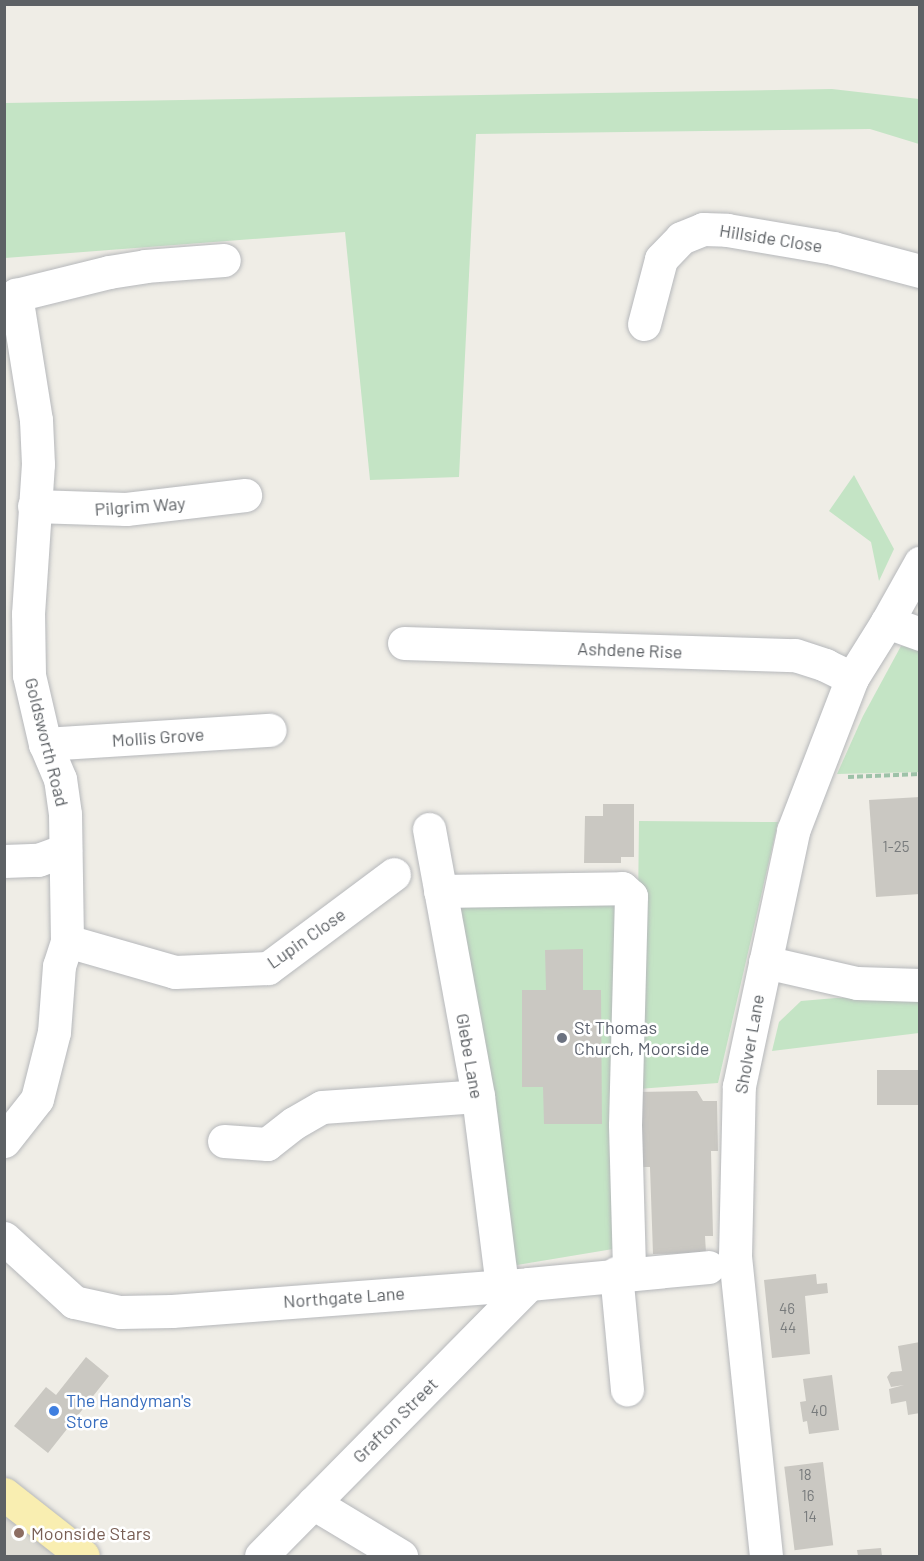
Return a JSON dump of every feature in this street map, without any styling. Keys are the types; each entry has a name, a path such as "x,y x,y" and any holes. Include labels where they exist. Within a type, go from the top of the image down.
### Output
{"main road":[{"path":"4,1494 83,1557"}],"street":[{"name":"Hillside Close","path":"644,324 662,259 681,238 704,229 727,230 833,248 920,271"},
{"name":"Goldsworth Road","path":"4,1141 37,1099 54,1032 59,966 67,941 65,814 60,779 45,744 29,675 28,614 38,464 36,420 16,295 109,272 145,266 224,260"},
{"name":"Pilgrim Way","path":"34,506 126,509 245,495"},
{"name":"Sholver Lane","path":"766,1557 735,1256 739,1086 793,831 811,778 852,678 920,563"},
{"path":"887,622 920,634"},
{"name":"Ashdene Rise","path":"404,643 795,655 825,665 852,678"},
{"name":"Mollis Grove","path":"45,744 270,730"},
{"name":"Glebe Lane","path":"429,829 515,1284"},
{"path":"4,861 38,860 65,850"},
{"name":"Lupin Close","path":"67,941 175,972 268,968 394,874"},
{"path":"440,891 622,888 631,896 623,1273 627,1389"},
{"path":"765,962 857,983 920,985"},
{"path":"224,1141 267,1144 294,1123 322,1107 478,1096"},
{"name":"Northgate Lane","path":"4,1238 74,1302 120,1312 172,1311 708,1267"},
{"name":"Grafton Street","path":"261,1557 515,1284"},
{"path":"313,1503 401,1557"}],"path":[{"path":"811,778 920,774"}],"shaded area":[{"name":"Moonside Stars","path":"5,1510 64,1556 5,1556"}],"green space":[{"path":"832,89 919,99 919,144 870,129 476,134 459,477 370,480 345,232 5,258 5,103"},
{"path":"854,475 894,549 879,581 871,542 829,511"},
{"path":"901,646 919,648 919,772 837,774 863,716"},
{"path":"639,821 778,822 718,1083 611,1091 613,1249 511,1266 456,902 638,905"},
{"path":"919,997 919,1033 772,1051 779,1022 801,1001 836,998"}],"building":[{"path":"920,797 920,894 876,897 869,800"},
{"path":"603,804 634,804 634,857 621,857 621,863 584,863 585,816 603,816"},
{"name":"St Thomas Church, Moorside","path":"583,949 583,990 601,990 602,1124 544,1124 543,1087 522,1087 522,990 546,990 545,950"},
{"path":"877,1070 920,1070 920,1105 877,1105"},
{"path":"697,1091 703,1101 717,1101 718,1151 711,1151 713,1236 705,1236 706,1253 653,1254 650,1167 638,1167 636,1092"},
{"path":"816,1274 817,1284 827,1283 828,1293 805,1296 810,1354 772,1358 764,1280"},
{"path":"920,1342 920,1413 908,1415 906,1401 891,1404 889,1389 904,1385 891,1387 887,1377 891,1372 902,1371 898,1346"},
{"name":"The Handyman's Store","path":"86,1357 109,1376 48,1453 14,1426 46,1387 56,1395"},
{"path":"832,1375 839,1430 809,1434 807,1421 803,1422 800,1402 806,1401 803,1379"},
{"path":"823,1462 833,1545 795,1550 784,1467"},
{"path":"881,1548 882,1556 858,1556 857,1550"}],"place":[{"name":"St Thomas Church, Moorside","path":"562,1038"},
{"name":"The Handyman's Store","path":"54,1411"},
{"name":"Moonside Stars","path":"19,1533"}]}
